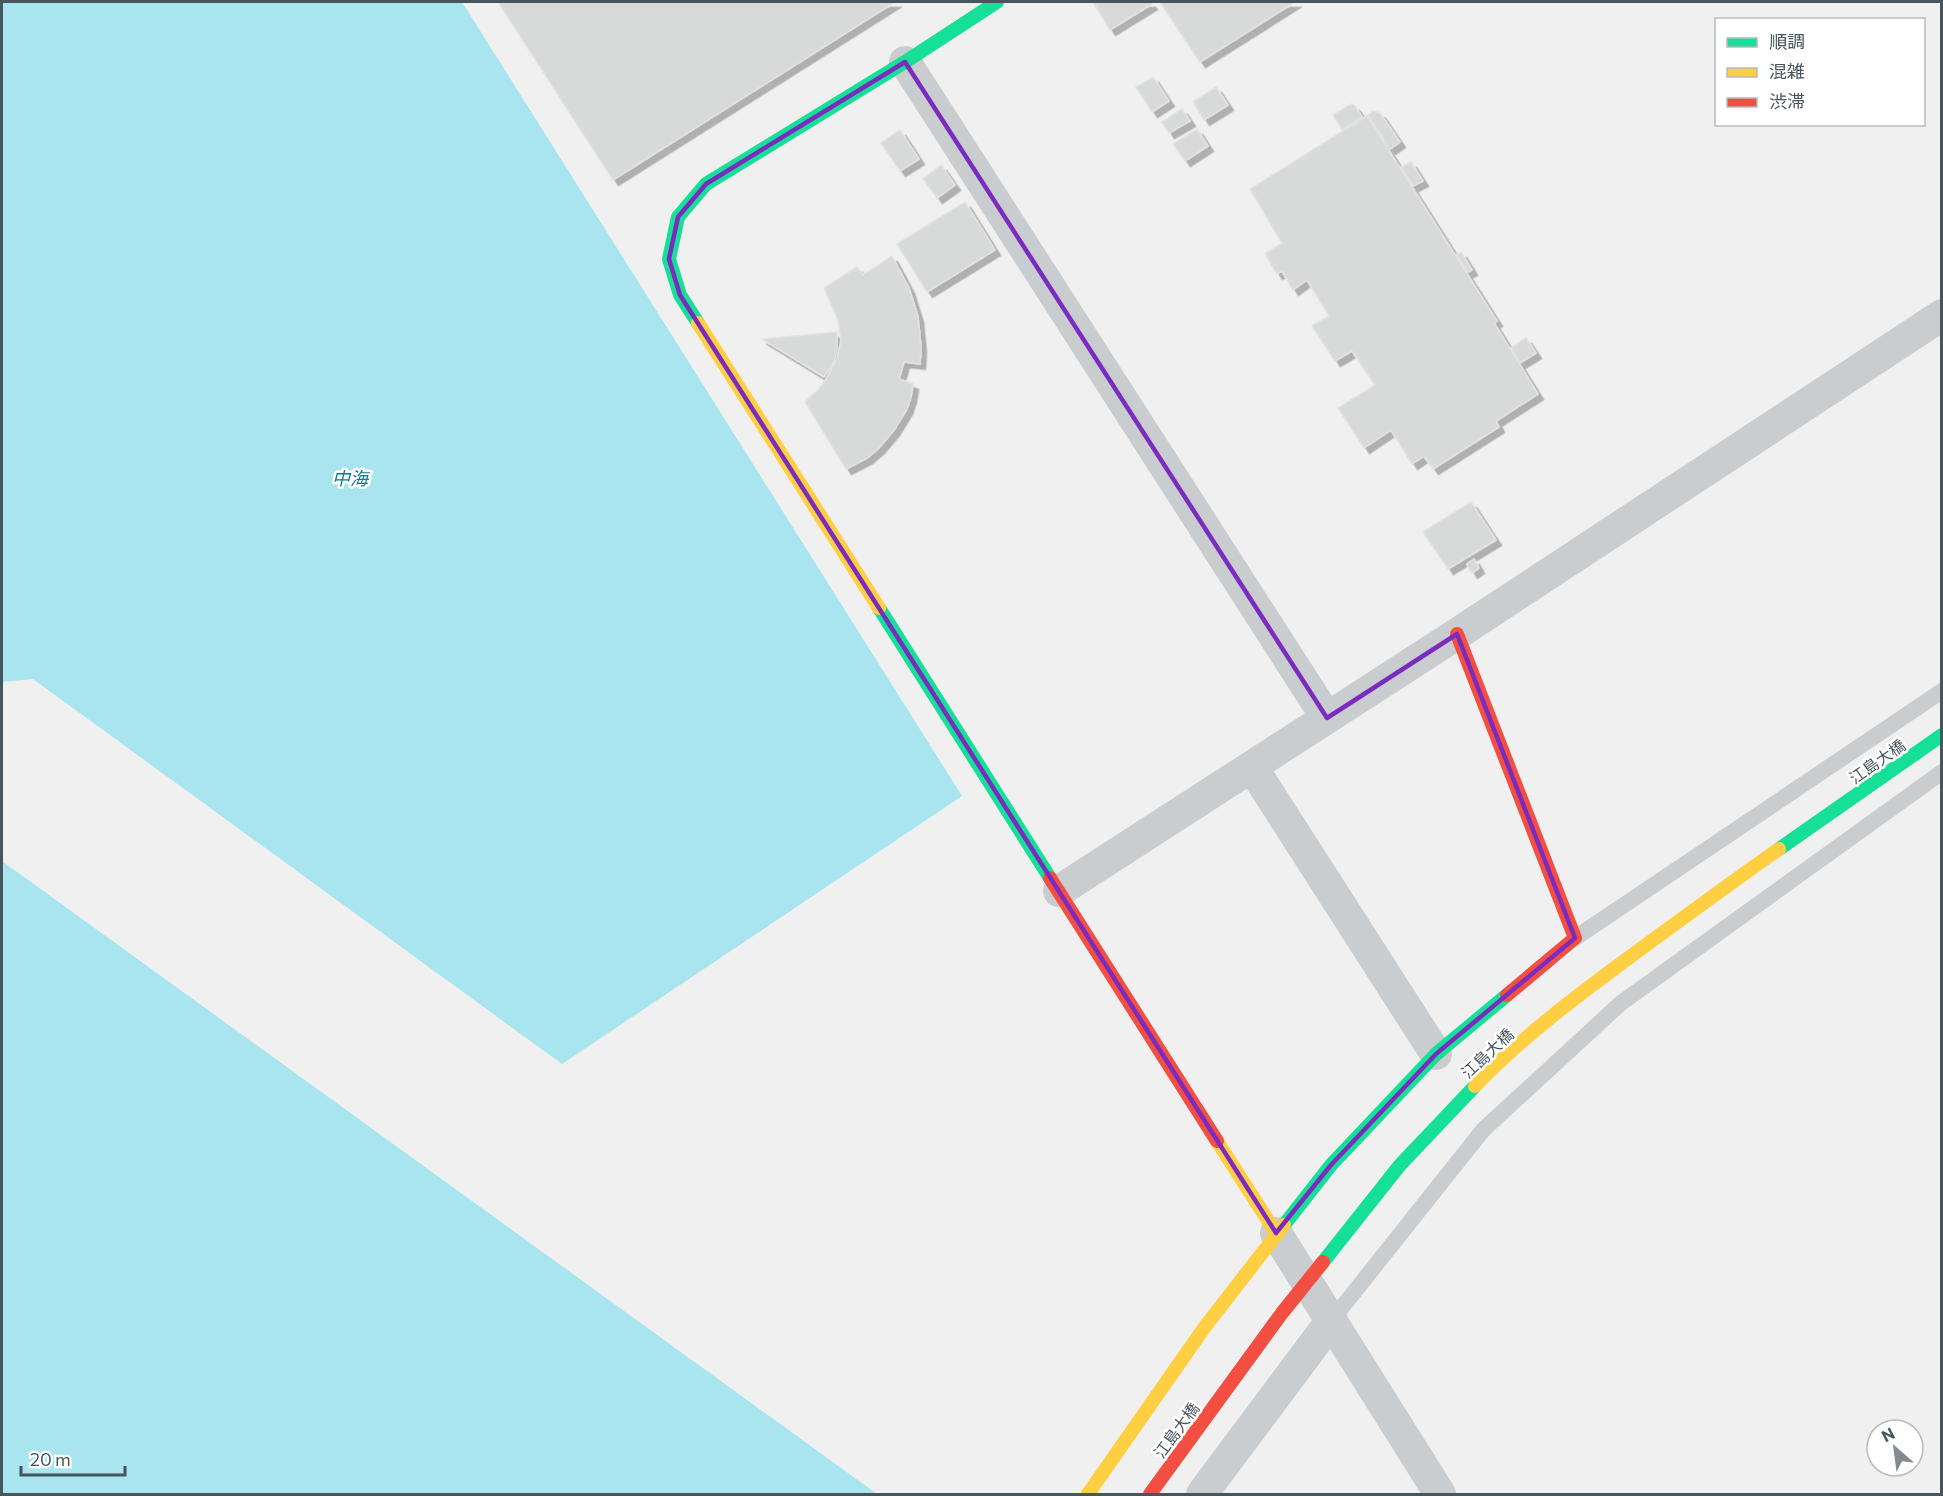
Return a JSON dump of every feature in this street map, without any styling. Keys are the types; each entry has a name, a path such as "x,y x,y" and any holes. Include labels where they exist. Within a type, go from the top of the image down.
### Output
{"street":[{"path":"997,2 905,62 706,184 678,217 669,259 681,295 1332,1320 1440,1494"},
{"path":"905,62 1327,718"},
{"path":"1059,891 1457,634 1941,315"},
{"path":"1088,1494 1204,1328 1331,1165 1436,1054 1575,938 1457,634"},
{"name":"江島大橋","path":"1150,1494 1282,1313 1392,1174 1491,1069 1575,998 1717,892 1941,735"},
{"path":"1252,767 1436,1054"},
{"path":"1202,1494 1332,1320"}],"lane":[{"path":"1575,938 1941,691"},
{"path":"1332,1320 1483,1130 1621,1003 1941,772"}],"highlighted area":[{"path":"905,62 1327,718 1457,634 1575,938 1436,1054 1331,1165 1276,1233 680,295 669,259 678,217 706,184"}],"water":[{"name":"中海","path":"2,2 462,2 962,796 562,1064 33,679 2,682"},
{"path":"2,861 877,1494 2,1494"}],"building":[{"path":"498,2 895,2 613,180"},
{"path":"1093,2 1150,2 1152,4 1110,30"},
{"path":"1160,2 1295,2 1200,62"},
{"path":"1153,77 1169,101 1152,112 1136,87"},
{"path":"1216,87 1228,105 1204,120 1193,102"},
{"path":"1351,104 1362,117 1342,130 1333,115"},
{"path":"1182,109 1190,121 1169,133 1162,122"},
{"path":"1373,111 1380,113 1400,142 1390,149 1368,115"},
{"path":"1367,116 1497,321 1494,323 1538,394 1496,421 1499,427 1433,469 1424,456 1412,464 1391,430 1364,448 1338,408 1375,385 1352,351 1335,361 1312,326 1329,316 1307,280 1293,290 1282,271 1277,274 1265,254 1282,243 1250,189"},
{"path":"1197,129 1208,146 1185,161 1173,144"},
{"path":"900,130 919,159 900,171 881,143"},
{"path":"1411,162 1423,181 1413,186 1401,167"},
{"path":"941,165 955,185 937,198 923,179"},
{"path":"965,202 995,250 927,292 897,244"},
{"path":"1461,252 1472,270 1468,272 1456,255"},
{"path":"892,256 909,288 918,317 920,364 904,362 899,379 913,384 907,409 894,430 867,458 846,469 805,402 826,379 837,359 841,341 838,320 824,288 857,267 863,275"},
{"path":"837,332 834,362 824,377 762,339"},
{"path":"1526,338 1536,353 1520,363 1511,348"},
{"path":"1471,502 1496,540 1448,569 1423,532"},
{"path":"1474,559 1479,568 1472,573 1467,564"}],"traffic: fast":[{"path":"698,323 680,295 669,259 678,217 706,184 905,62 997,2"},
{"path":"879,608 1050,878"},
{"path":"1779,849 1942,735"},
{"path":"1284,1225 1331,1165 1436,1054 1507,995"},
{"path":"1323,1262 1400,1165 1475,1086"}],"traffic: slow":[{"path":"698,323 879,608"},
{"path":"1475,1086 1526,1038 1600,979 1779,849"},
{"path":"1217,1141 1276,1233"},
{"path":"1088,1494 1204,1328 1284,1225"}],"traffic: jam":[{"path":"1457,634 1575,938 1507,995"},
{"path":"1050,878 1217,1141"},
{"path":"1150,1494 1282,1313 1323,1262"}]}
